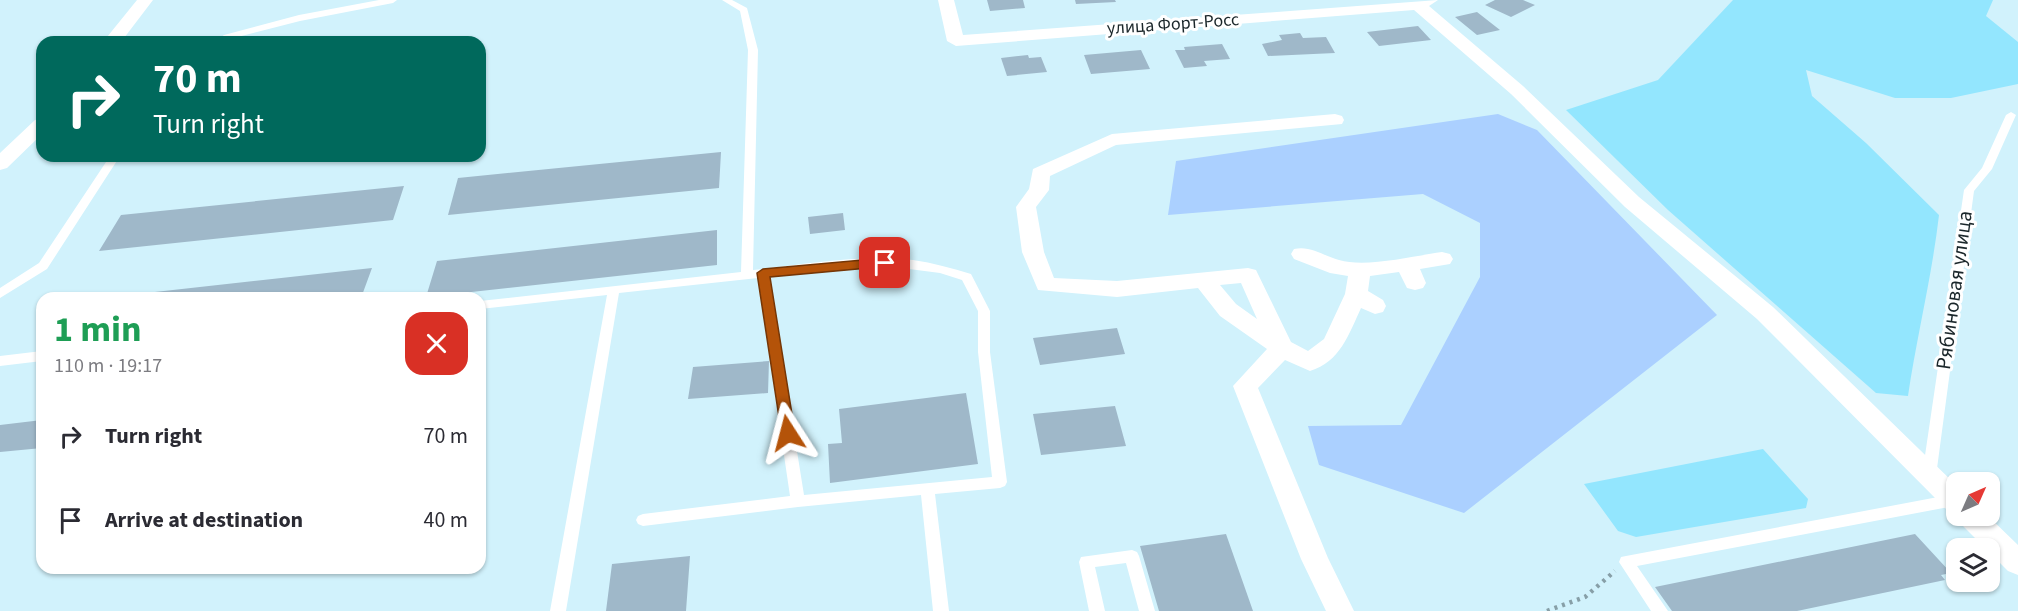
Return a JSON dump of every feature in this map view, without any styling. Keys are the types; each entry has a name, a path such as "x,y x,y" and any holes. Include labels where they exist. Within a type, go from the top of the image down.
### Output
{"street":[{"path":"117,36 145,0"},
{"name":"улица Форт-Росс","path":"946,0 956,41 1424,3"},
{"path":"1424,3 1632,201 1765,313 1946,492"},
{"path":"1282,348 1248,275 1117,289 1046,285 1033,252 1026,207 1040,190 1040,173 1112,140 1335,120"},
{"path":"0,164 36,130"},
{"path":"1302,254 1338,268 1364,290"},
{"path":"1204,280 1228,310 1282,348 1310,362 1333,344 1364,290 1424,269"},
{"path":"1282,348 1245,386 1315,559 1340,611"},
{"path":"1980,526 2018,563"}],"lane":[{"path":"231,36 299,18 393,0"},
{"path":"726,0 744,10 753,50 747,275"},
{"name":"Рябиновая улица","path":"1929,476 1969,190 1987,169 2011,115"},
{"path":"0,294 42,266 111,162"},
{"path":"486,304 869,263 918,263 940,266 967,277 984,310 984,352 1000,482 798,501 643,520"},
{"path":"763,273 798,501"},
{"path":"558,611 614,290"},
{"path":"0,361 36,357"},
{"path":"927,489 941,611"},
{"path":"1660,611 1626,562 1946,508"},
{"path":"1097,611 1086,562 1132,556 1147,611"}],"path":[{"path":"1547,611 1584,597 1626,562"}],"shaded area":[{"path":"1733,0 1993,0 1986,16 2018,42 2018,84 1951,98 1895,98 1806,70 1812,96 1866,143 1939,215 1908,396 1876,393 1668,210 1566,110 1658,80"},
{"path":"1498,114 1537,130 1717,315 1464,513 1319,465 1308,426 1401,425 1480,277 1480,223 1423,194 1168,215 1176,161"},
{"path":"1763,449 1808,499 1806,508 1636,537 1618,531 1584,484"}],"building":[{"path":"987,0 1023,0 1025,8 990,11"},
{"path":"1075,0 1115,0 1116,2 1076,4"},
{"path":"1495,0 1523,0 1535,5 1511,17 1485,5"},
{"path":"1477,12 1500,30 1477,35 1455,17"},
{"path":"1418,26 1431,40 1379,46 1367,32"},
{"path":"1300,33 1303,38 1326,37 1335,53 1268,56 1262,44 1282,40 1279,35"},
{"path":"1222,44 1230,59 1204,61 1207,66 1184,68 1175,50 1185,50 1184,47"},
{"path":"1141,50 1150,69 1091,74 1084,55"},
{"path":"1028,55 1029,58 1041,57 1047,72 1007,76 1001,58"},
{"path":"721,152 719,188 448,215 458,178"},
{"path":"404,186 393,220 99,251 121,215"},
{"path":"843,213 845,230 810,234 808,217"},
{"path":"717,230 717,265 471,292 428,292 437,261"},
{"path":"372,268 363,292 155,292"},
{"path":"1117,328 1125,354 1040,365 1033,338"},
{"path":"769,361 768,393 688,399 693,367"},
{"path":"966,393 978,464 830,483 828,444 842,443 839,409"},
{"path":"1115,406 1126,446 1041,455 1033,414"},
{"path":"36,421 36,449 0,452 0,425"},
{"path":"1226,534 1253,611 1159,611 1140,546"},
{"path":"1915,534 1946,568 1946,574 1941,575 1945,580 1797,611 1672,611 1655,587"},
{"path":"690,556 686,611 606,611 612,564"}],"route":[{"path":"788,433 763,273 885,263"}]}
